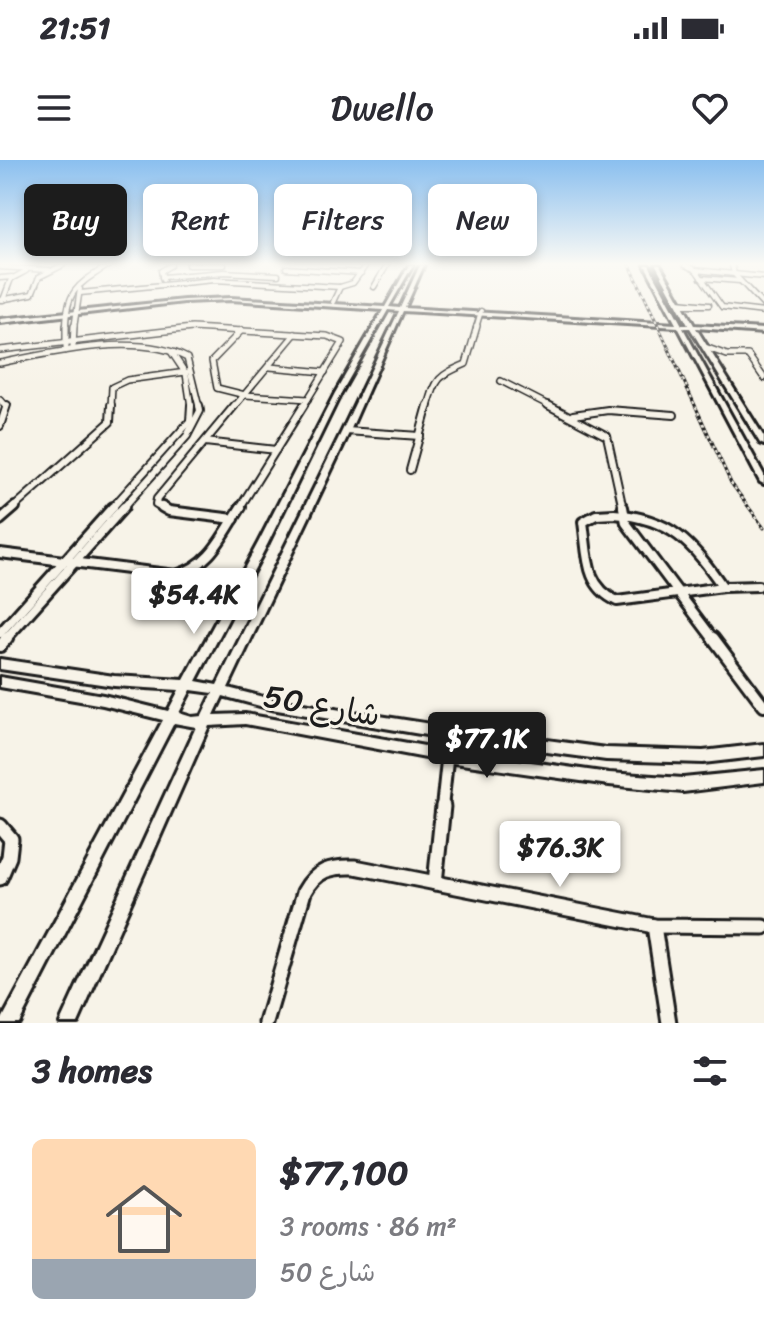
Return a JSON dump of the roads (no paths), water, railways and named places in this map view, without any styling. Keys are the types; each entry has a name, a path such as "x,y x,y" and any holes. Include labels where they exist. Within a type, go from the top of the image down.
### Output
{"street":[{"path":"68,354 72,305"},
{"path":"71,311 74,305"},
{"path":"0,319 136,305"},
{"path":"365,305 764,330"},
{"path":"374,305 396,307"},
{"path":"669,305 764,482"},
{"path":"684,305 713,361 764,443"},
{"path":"722,305 764,312"},
{"path":"69,1023 271,580 346,431 396,307"},
{"path":"9,1023 263,543 338,393 396,307"},
{"path":"410,470 435,381 444,373 466,364 481,312"},
{"path":"753,317 764,312"},
{"path":"0,350 192,328 342,340 209,558 184,574 0,553"},
{"path":"242,330 212,364 217,388 245,395 308,399"},
{"path":"234,519 169,511 156,504 165,487 295,334"},
{"path":"0,364 132,346 162,347 182,353 187,358 193,411 190,421 0,633"},
{"path":"705,347 727,355 748,355 764,378"},
{"path":"713,361 727,355"},
{"path":"270,367 325,372"},
{"path":"0,520 110,422 110,391 116,385 187,371"},
{"path":"0,646 193,429 200,411 187,371"},
{"path":"501,381 573,415 607,436 620,485 623,514 676,592 764,706"},
{"path":"0,400 7,405 0,426"},
{"path":"573,415 608,410 674,415"},
{"path":"346,431 420,436"},
{"path":"205,442 276,450"},
{"path":"723,587 701,556 669,526 655,519 623,514 593,515 583,522 596,588 608,598 617,601 676,592 758,586"},
{"name":"شارع 50","path":"0,664 114,681 222,689 271,704 450,733 639,757 703,757 764,750"},
{"path":"0,682 53,689 204,724"},
{"name":"شارع 50","path":"204,724 226,718 245,719 447,756 647,783 717,783 764,776"},
{"path":"435,883 450,733"},
{"path":"0,826 11,839 9,857 0,878"},
{"path":"266,1023 304,892 311,878 332,865 654,926 764,927"},
{"path":"654,926 669,1023"}],"railway":[{"path":"649,305 731,483 764,528"}]}
